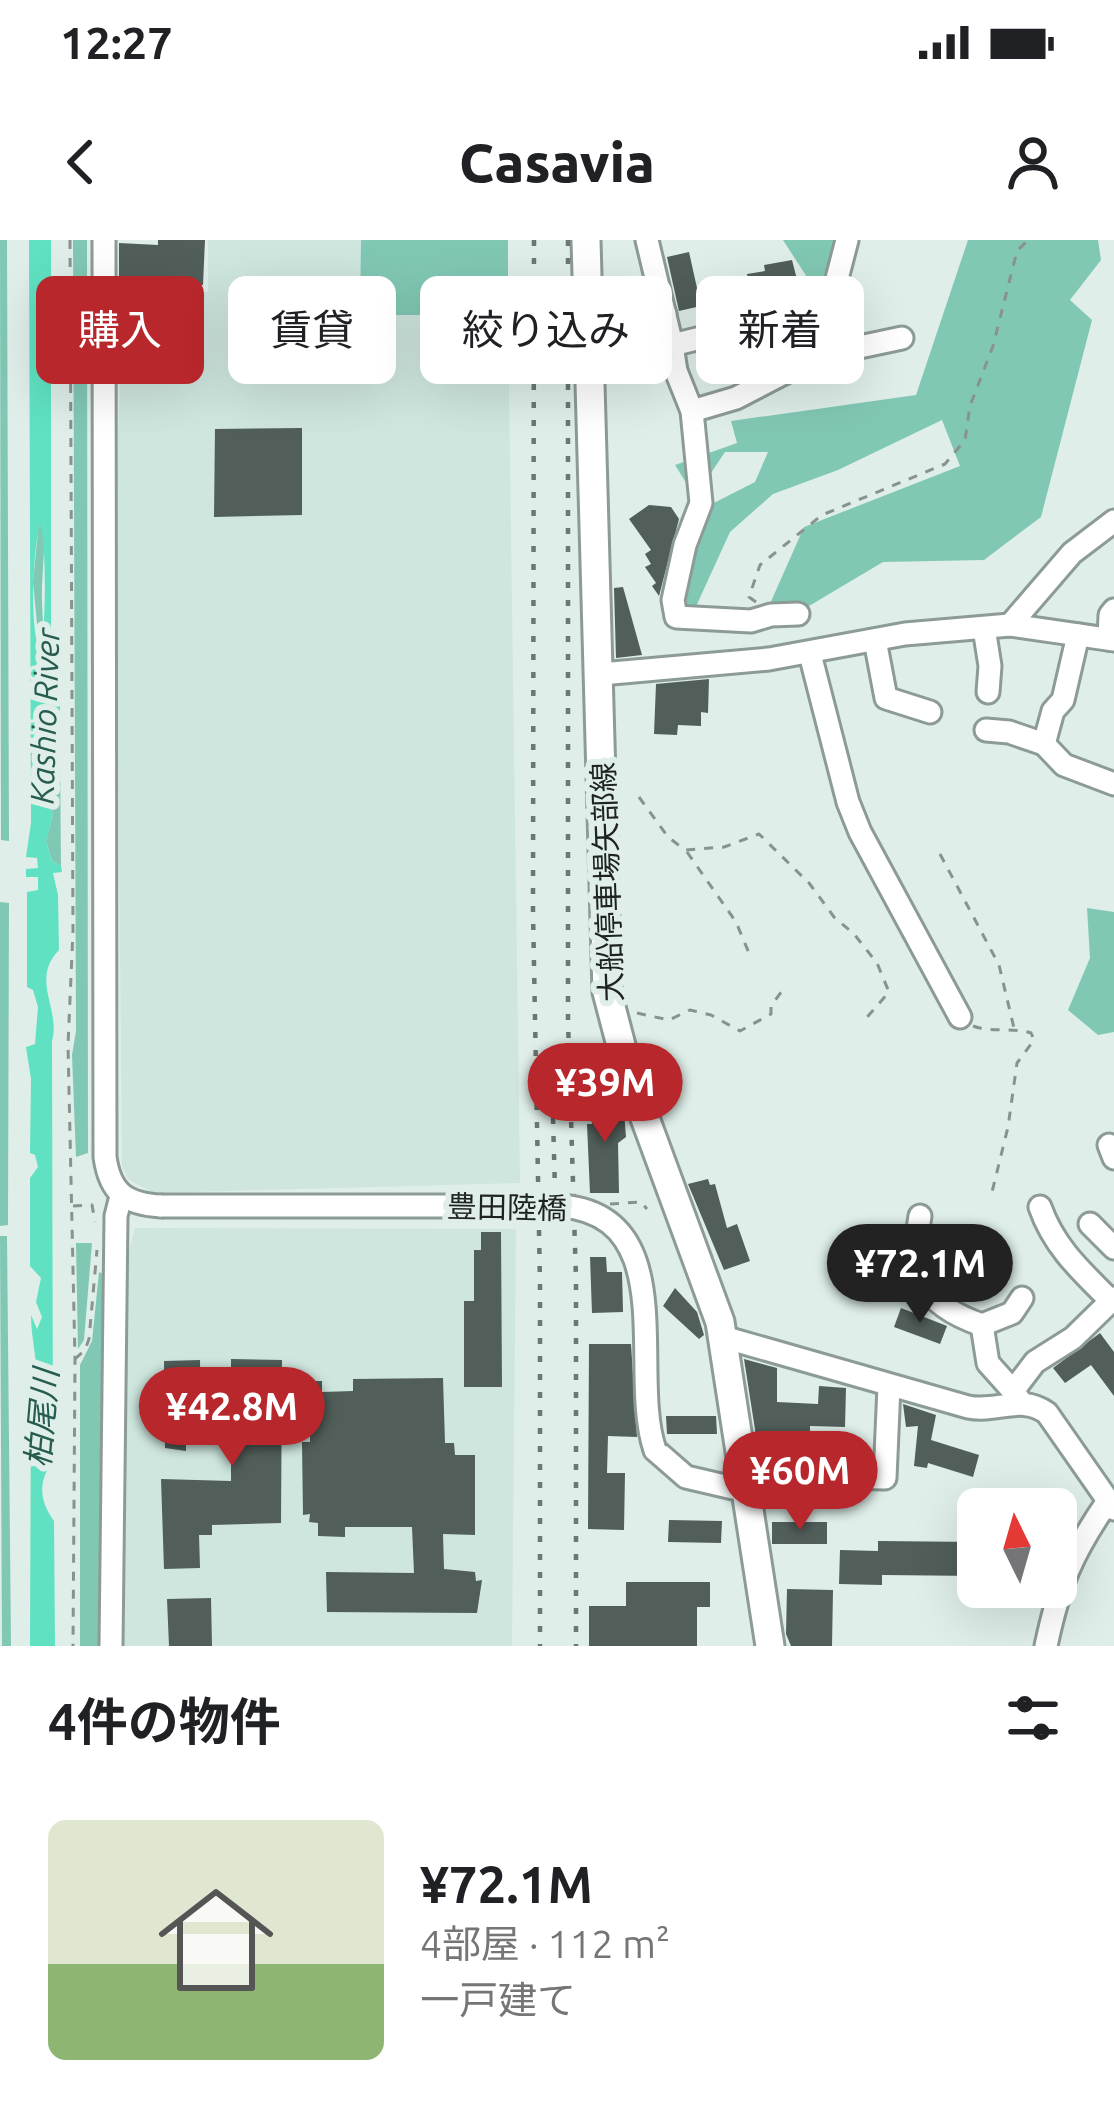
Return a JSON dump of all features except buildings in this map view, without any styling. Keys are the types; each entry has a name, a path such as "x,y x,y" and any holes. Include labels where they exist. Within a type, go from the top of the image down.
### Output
{"main road":[{"name":"大船停車場矢部線","path":"586,240 586,276"},
{"name":"大船停車場矢部線","path":"589,384 601,674 603,934 611,1016 723,1337 770,1646"}],"street":[{"path":"104,240 105,1157 111,1186 121,1196 116,1216 111,1646"},
{"path":"647,240 656,276"},
{"path":"838,276 847,240"},
{"path":"864,346 902,338"},
{"path":"696,342 672,345 676,371 692,411 701,503 685,545 673,600 676,617 751,621 798,614"},
{"path":"692,411 763,384"},
{"path":"1010,625 1072,553 1114,520"},
{"path":"601,674 810,654 875,640 1010,625 1112,639 1110,615 1114,610"},
{"path":"984,628 990,666 988,692"},
{"path":"1044,744 1053,711 1063,700 1078,635"},
{"path":"875,640 886,698 930,712"},
{"path":"810,654 860,832 959,1017"},
{"path":"986,730 1044,744 1064,765 1114,784"},
{"name":"豊田陸橋","path":"121,1196 137,1204 161,1206 562,1206 591,1210 624,1237 641,1276 647,1418 655,1450 686,1478 745,1483"},
{"path":"723,1337 986,1411 1017,1396 1035,1362 1073,1338 1112,1299 1069,1259 1049,1233 1040,1207"},
{"path":"920,1216 914,1249 917,1273 941,1304 982,1325 1012,1313 1022,1298"},
{"path":"1090,1224 1114,1248"},
{"path":"982,1325 988,1363 1017,1396 1047,1413 1111,1505 1075,1548 1056,1598 1046,1646"},
{"path":"745,1483 885,1478 889,1386"}],"path":[{"path":"70,240 73,1646"},
{"path":"771,615 749,597 760,565 822,515 945,464 965,440 970,406 993,346 1017,250 1028,240"},
{"path":"639,797 668,837 685,850 736,922 749,952"},
{"path":"685,850 724,847 759,834 782,854 877,963 889,992 862,1023"},
{"path":"940,854 999,965 1014,1030"},
{"path":"611,1016 642,1012 669,1020 690,1010 740,1031 771,1014 770,1006 784,988"},
{"path":"959,1017 984,1030 1031,1033 1034,1040 1017,1063 992,1192"},
{"path":"604,1204 640,1202 647,1209"},
{"path":"71,1206 92,1205 93,1222 99,1222"},
{"path":"75,1359 89,1339 97,1245"}],"shaded area":[{"path":"0,240 7,240 9,841 1,840"},
{"path":"73,240 87,240 87,276 73,276"},
{"path":"208,240 361,240 361,276 228,276 228,384 396,384 396,315 420,315 420,384 509,384 520,1183 154,1193 129,1180 122,1167 116,501 120,384 204,384 204,292 208,292"},
{"path":"361,240 508,240 508,276 420,276 420,315 396,315 396,276 361,276"},
{"path":"783,240 840,240 830,276 806,276"},
{"path":"968,240 1098,240 1101,260 1070,300 1092,320 1041,517 984,560 883,562 809,606 769,606 804,527 960,466 942,420 838,470 773,494 730,532 693,613 678,598 708,506 755,482 768,452 725,452 695,497 675,465 737,443 731,421 916,395"},
{"path":"74,384 87,384 88,1153 76,1157 72,1055 76,1031"},
{"path":"39,523 44,526 40,656 33,582"},
{"path":"60,752 61,866 52,861 46,841 53,815 46,791 48,766"},
{"path":"0,902 9,903 8,1225 0,1226"},
{"path":"1087,908 1114,912 1114,1032 1098,1035 1068,1010 1090,958"},
{"path":"135,1228 516,1229 512,1646 123,1646 120,1285"},
{"path":"0,1236 7,1236 11,1646 2,1646"},
{"path":"76,1243 92,1243 84,1340 78,1349"},
{"path":"99,1272 103,1274 104,1646 80,1646 80,1365 92,1341"}],"water":[{"path":"29,240 51,240 51,276 36,276 36,384 51,384 51,679 60,681 60,752 48,766 46,791 53,815 46,841 52,861 62,872 53,873 59,950 46,984 54,1029 53,1460 42,1491 54,1521 55,1646 30,1646 31,1386 36,1383 31,1315 37,1329 42,1317 36,1302 41,1278 30,1266 30,1178 38,1167 30,1153 31,1079 26,1047 35,1044 38,1007 33,990 27,987 27,892 38,890 38,877 26,877 26,869 38,868 37,858 26,857 31,823","holes":["40,524 45,567 42,644 40,654 33,589"]}],"railway":[{"path":"534,240 533,911 540,1646"},
{"path":"568,240 568,1021 576,1279 576,1646"},
{"path":"552,1082 555,1190"}],"water label":[{"name":"Kashio River","path":"44,716"},
{"name":"柏尾川","path":"41,1418"}]}
